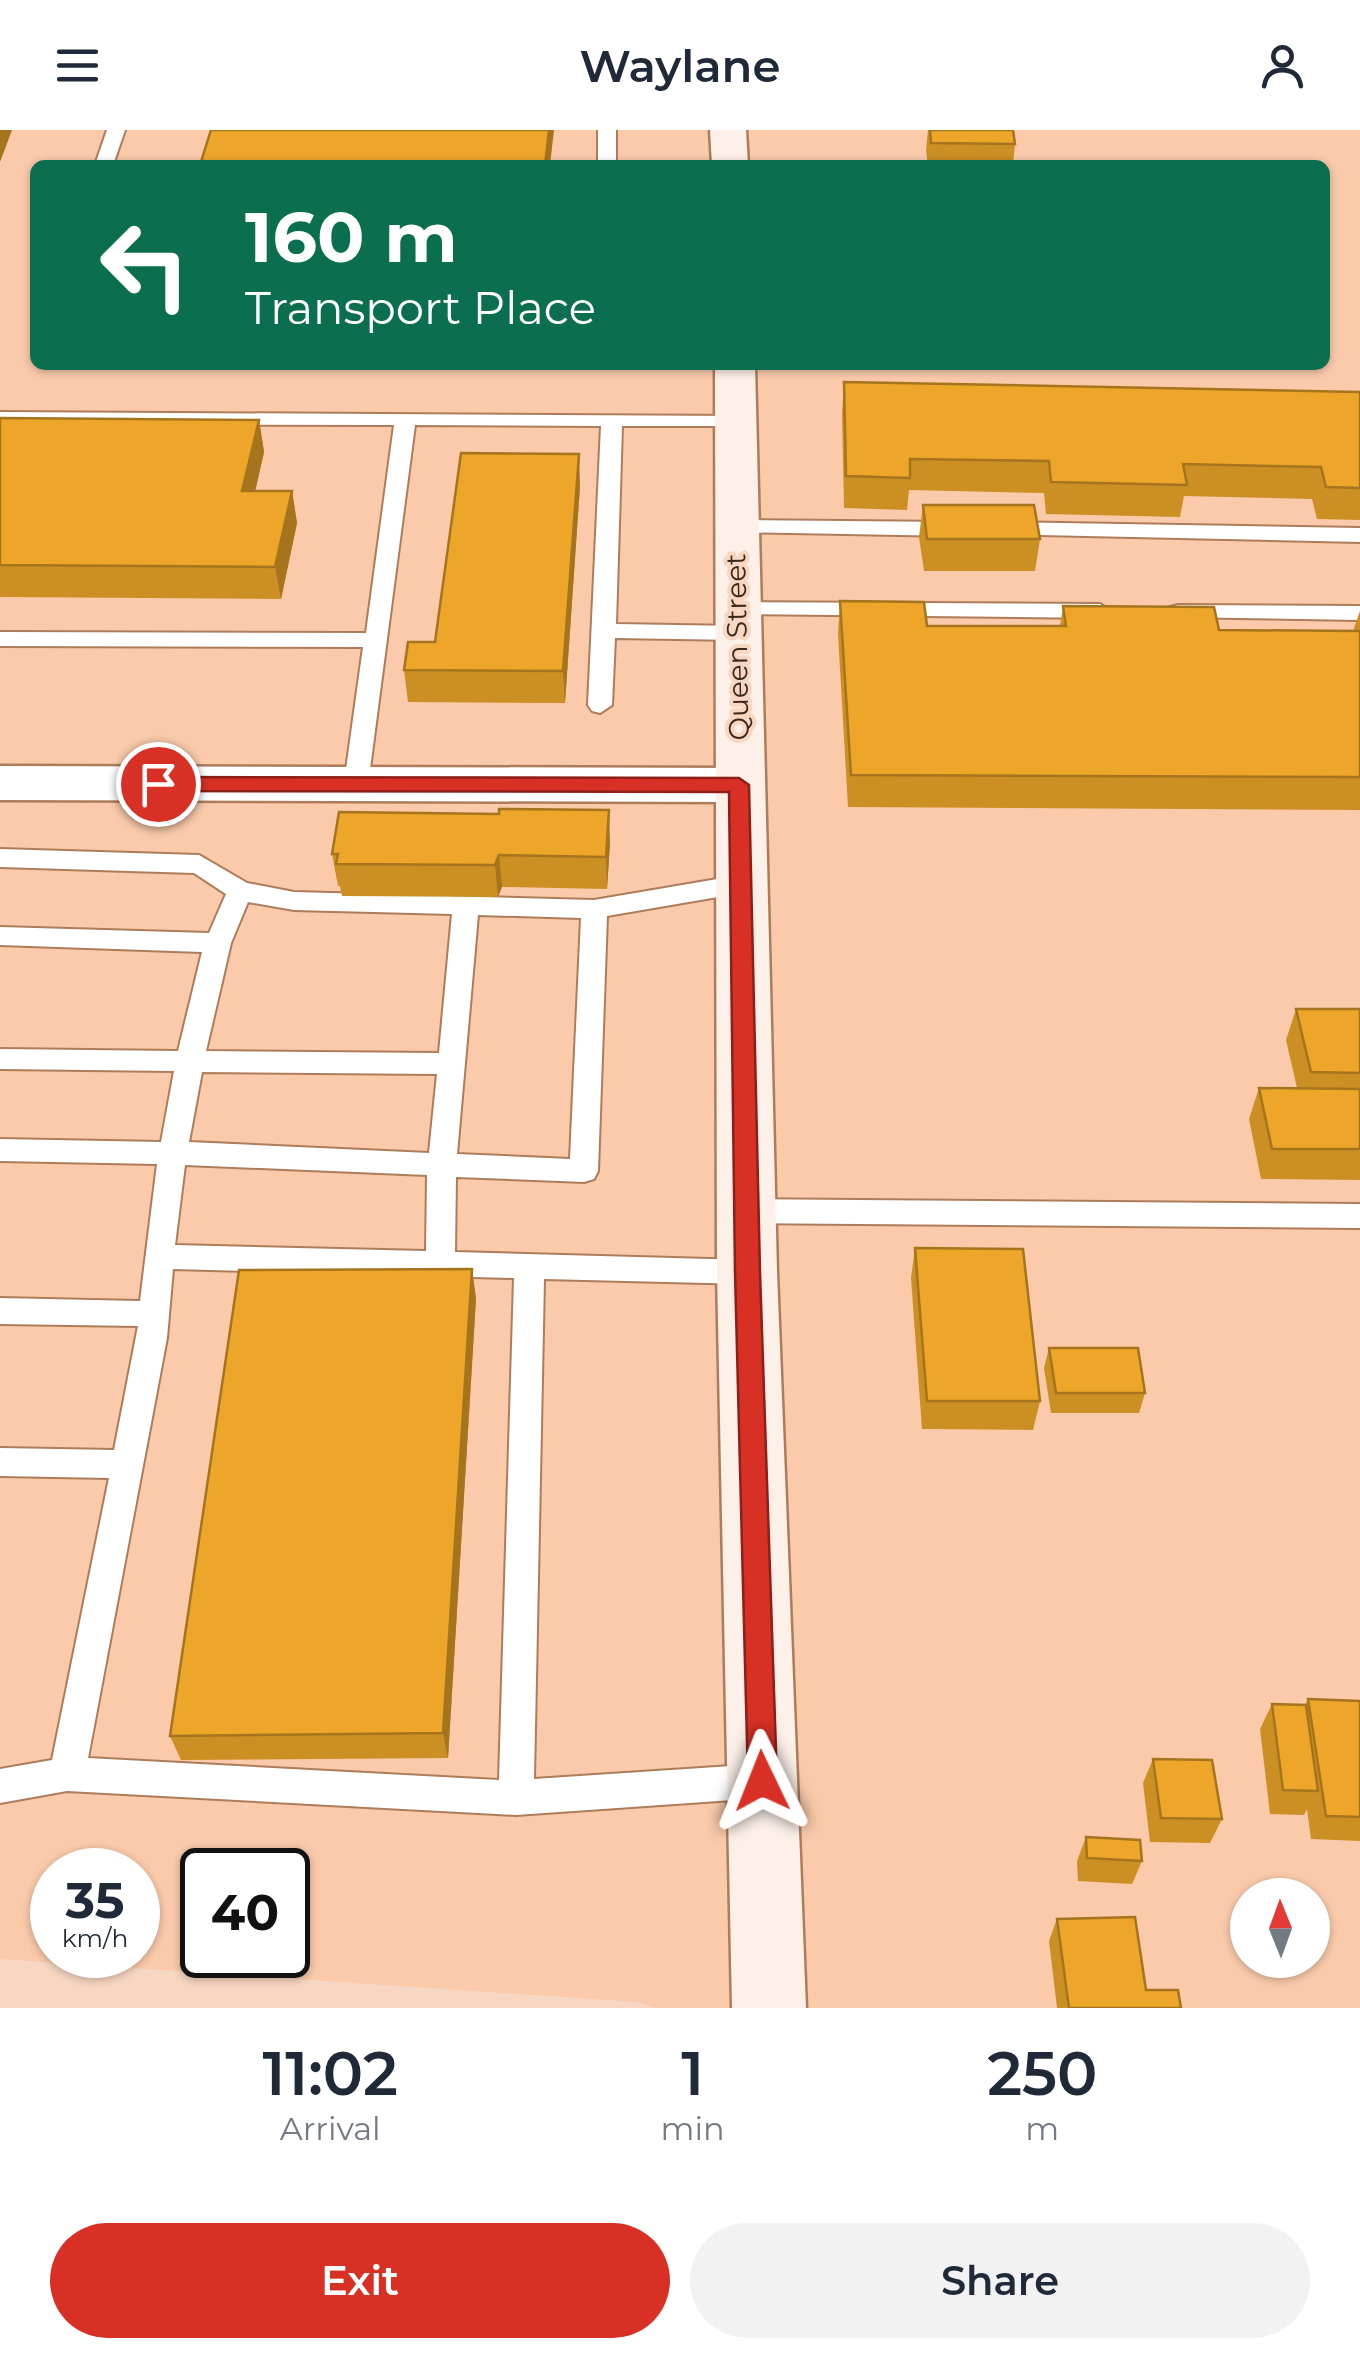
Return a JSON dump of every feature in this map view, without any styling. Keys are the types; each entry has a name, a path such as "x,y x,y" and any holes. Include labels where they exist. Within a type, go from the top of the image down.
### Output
{"street":[{"path":"728,130 730,160"},
{"name":"Queen Street","path":"735,392 747,1272 770,2008"},
{"path":"0,783 739,785"}],"lane":[{"path":"106,160 116,130"},
{"path":"606,160 608,130"},
{"path":"0,418 612,420 735,392"},
{"path":"356,784 405,419"},
{"path":"600,705 612,420"},
{"path":"736,527 1360,535"},
{"path":"604,631 737,621 1115,611"},
{"path":"1153,612 1360,613"},
{"path":"0,640 376,640"},
{"path":"0,858 199,864 240,890 294,901 594,909 741,884"},
{"path":"67,1774 154,1314 173,1153 190,1062 218,943 240,890"},
{"path":"440,1264 442,1166 466,907"},
{"path":"0,1150 173,1153 584,1171 594,909"},
{"path":"0,936 218,943"},
{"path":"0,1059 452,1064"},
{"path":"746,1211 1360,1216"},
{"path":"159,1257 747,1272"},
{"path":"516,1798 529,1266"},
{"path":"0,1311 154,1314"},
{"path":"0,1462 127,1464"},
{"path":"0,1786 67,1774 516,1798 762,1781"}],"shaded area":[{"path":"0,130 1360,130 1360,2008 656,2008 637,2002 281,1978 310,1978 310,1848 180,1848 180,1971 160,1970 160,1848 30,1848 30,1961 0,1959"}],"building":[{"path":"211,130 549,130 546,160 202,160"},
{"path":"930,130 1013,130 1015,144 931,143"},
{"path":"844,382 1360,392 1360,488 1326,487 1321,467 1183,464 1187,485 1051,482 1049,461 910,459 910,478 846,476"},
{"path":"0,418 259,420 242,491 292,491 275,567 0,565"},
{"path":"461,453 579,454 563,671 404,670 408,642 435,642"},
{"path":"923,505 1034,505 1040,539 927,539"},
{"path":"840,601 924,602 927,626 1066,626 1063,606 1214,607 1219,630 1360,631 1360,777 851,775"},
{"path":"499,809 609,810 606,857 499,855 495,865 336,864 338,854 332,854 339,812 499,814"},
{"path":"1296,1009 1360,1009 1360,1073 1311,1072"},
{"path":"1259,1088 1360,1089 1360,1149 1272,1149"},
{"path":"915,1248 1023,1249 1040,1401 927,1401"},
{"path":"472,1269 443,1733 170,1736 239,1270"},
{"path":"1049,1348 1138,1348 1145,1393 1056,1393"},
{"path":"1308,1699 1360,1701 1360,1817 1326,1816"},
{"path":"1272,1704 1306,1705 1318,1791 1283,1790"},
{"path":"1153,1759 1212,1760 1222,1819 1161,1818"},
{"path":"1086,1837 1140,1840 1142,1861 1087,1858"},
{"path":"1135,1917 1146,1990 1178,1990 1181,2008 1069,2008 1057,1919"}],"route":[{"path":"158,784 739,785 747,1272 762,1781"}]}
